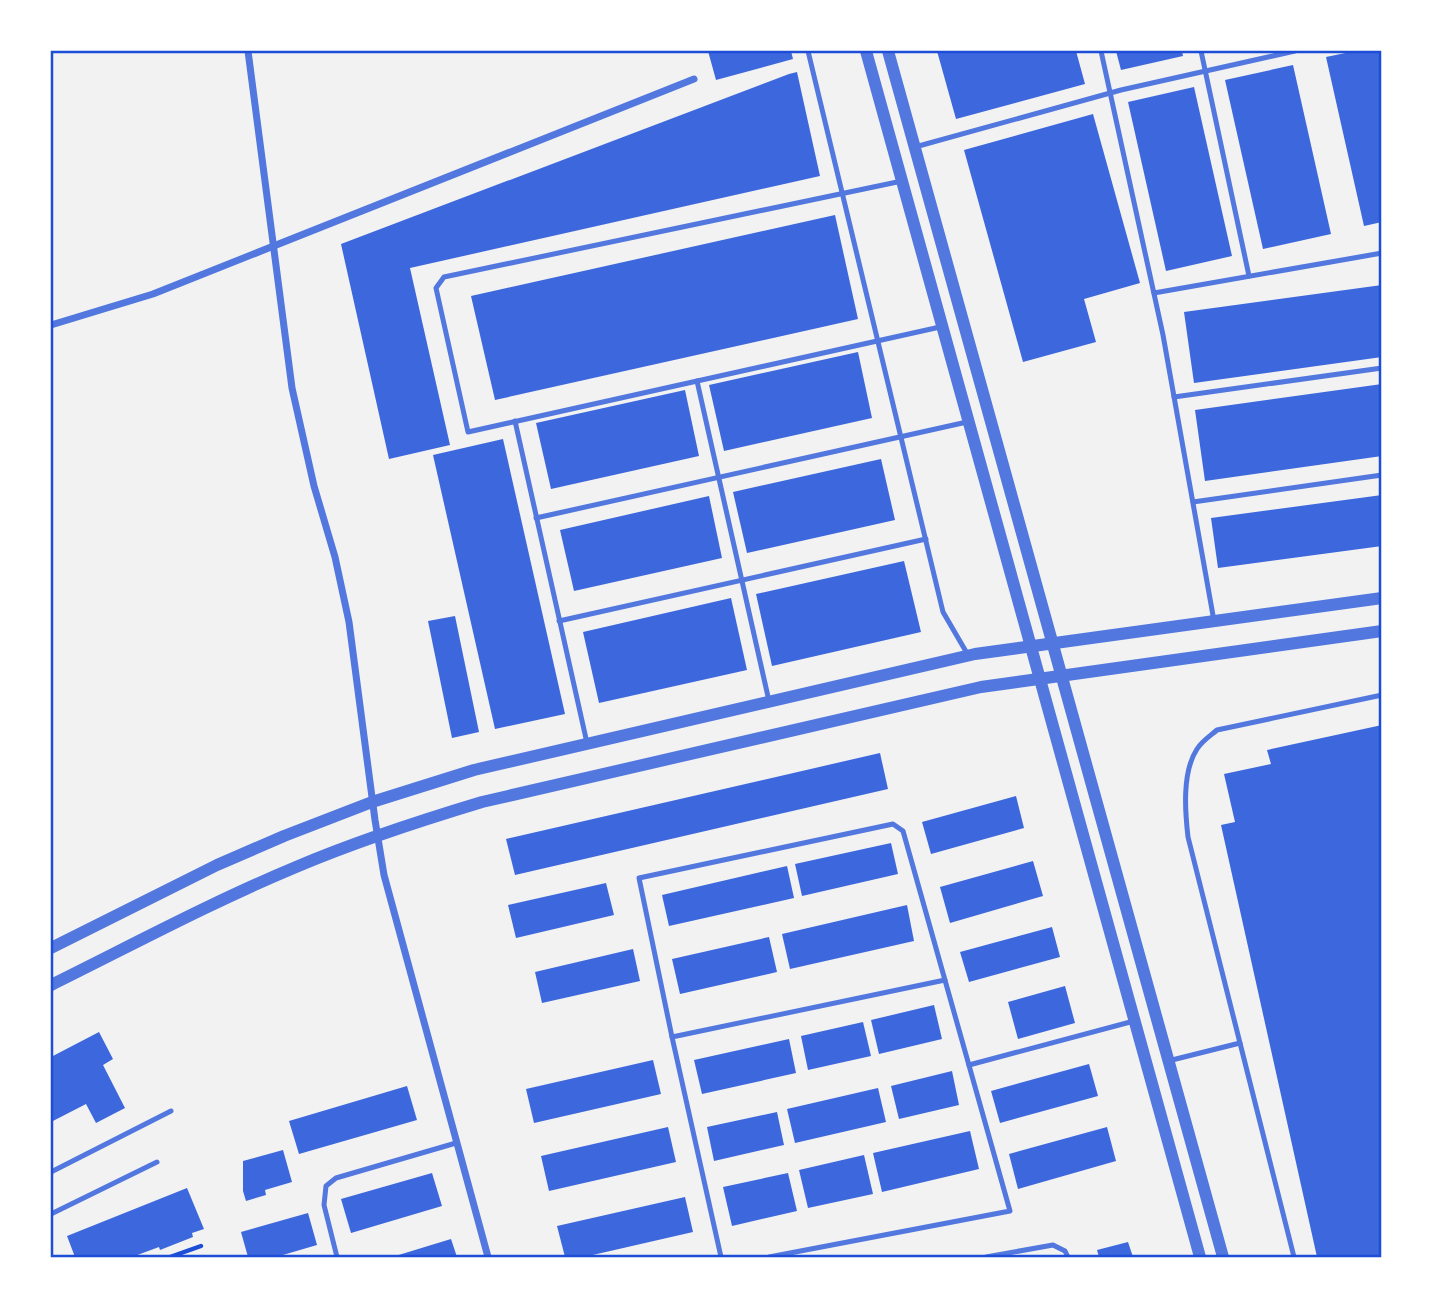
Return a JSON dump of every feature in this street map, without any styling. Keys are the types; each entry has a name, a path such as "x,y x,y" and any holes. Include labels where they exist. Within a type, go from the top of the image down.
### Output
{"street":[{"path":"248,51 295,401 349,622 384,875 488,1257"},
{"path":"866,51 1200,1257"},
{"path":"888,51 1223,1257"},
{"path":"51,325 153,294 694,79"},
{"path":"51,948 217,865 284,836 372,802 474,770 969,656 1382,597"},
{"path":"51,985 231,895 297,866 377,835 482,802 981,687 1382,633"}],"lane":[{"path":"808,51 943,612 969,656"},
{"path":"1101,51 1154,293 1214,621"},
{"path":"1201,51 1249,276"},
{"path":"915,147 1110,93 1295,51"},
{"path":"902,181 444,277 436,288 468,432 942,326"},
{"path":"1154,293 1382,253"},
{"path":"1174,397 1382,368"},
{"path":"697,381 769,701"},
{"path":"515,421 587,743"},
{"path":"536,518 969,421"},
{"path":"1193,502 1382,475"},
{"path":"559,621 926,539"},
{"path":"1294,1257 1188,836 1185,810 1189,769 1197,750 1217,730 1382,695"},
{"path":"721,1257 671,1037 639,878 893,824 903,831 1010,1211 769,1257"},
{"path":"671,1037 945,980"},
{"path":"969,1065 1134,1021"},
{"path":"1168,1061 1240,1043"},
{"path":"51,1172 171,1111"},
{"path":"337,1257 324,1205 326,1186 336,1178 456,1143"},
{"path":"51,1214 157,1161"},
{"path":"986,1257 1053,1245 1065,1251 1068,1257"}],"path":[{"path":"170,1257 201,1246"}],"building":[{"path":"708,51 791,51 793,59 716,80"},
{"path":"937,51 1076,51 1085,84 956,119"},
{"path":"1116,51 1182,51 1183,56 1121,70"},
{"path":"1355,51 1382,51 1382,222 1364,226 1326,57"},
{"path":"1293,65 1331,234 1263,249 1225,80"},
{"path":"797,72 820,176 410,268 450,445 389,459 341,244"},
{"path":"1194,87 1232,256 1166,271 1128,102"},
{"path":"1093,114 1140,283 1084,299 1096,342 1023,362 964,150"},
{"path":"835,215 858,319 495,400 471,296"},
{"path":"1382,285 1382,357 1194,383 1184,312"},
{"path":"858,352 872,418 724,451 709,385"},
{"path":"1382,384 1382,456 1205,481 1195,410"},
{"path":"685,390 699,456 551,489 536,423"},
{"path":"503,439 565,714 495,729 433,455"},
{"path":"881,459 895,520 747,553 733,492"},
{"path":"1382,495 1382,546 1218,568 1211,518"},
{"path":"709,496 722,558 574,591 560,530"},
{"path":"904,561 921,632 772,666 756,594"},
{"path":"731,598 747,670 599,703 583,632"},
{"path":"455,616 479,732 452,738 428,621"},
{"path":"1382,725 1382,1257 1317,1257 1221,825 1235,822 1224,774 1271,764 1267,750"},
{"path":"880,753 888,789 515,875 506,839"},
{"path":"1016,796 1024,828 931,854 922,822"},
{"path":"891,843 898,874 802,896 795,864"},
{"path":"1033,861 1043,896 950,923 940,887"},
{"path":"787,866 794,898 669,926 662,895"},
{"path":"606,883 614,915 516,938 508,905"},
{"path":"907,905 914,941 790,969 782,934"},
{"path":"1052,927 1060,957 969,982 960,952"},
{"path":"769,937 777,972 680,994 672,959"},
{"path":"633,949 640,981 542,1003 535,972"},
{"path":"1065,986 1075,1023 1018,1039 1008,1002"},
{"path":"934,1005 942,1039 879,1054 871,1020"},
{"path":"863,1022 871,1056 808,1070 801,1036"},
{"path":"99,1032 113,1059 103,1065 125,1108 96,1123 86,1104 51,1122 51,1057"},
{"path":"789,1039 796,1073 702,1094 694,1060"},
{"path":"653,1060 661,1094 534,1123 526,1089"},
{"path":"1089,1064 1098,1096 1000,1123 991,1091"},
{"path":"952,1071 959,1105 899,1119 891,1086"},
{"path":"407,1086 417,1120 299,1154 289,1121"},
{"path":"878,1088 886,1122 795,1143 787,1109"},
{"path":"777,1112 784,1145 714,1161 707,1127"},
{"path":"668,1127 676,1162 549,1191 541,1156"},
{"path":"1107,1127 1116,1161 1018,1189 1009,1154"},
{"path":"970,1131 979,1169 882,1192 873,1153"},
{"path":"283,1150 292,1182 265,1190 266,1195 246,1201 243,1191 243,1161"},
{"path":"864,1155 873,1194 808,1208 799,1170"},
{"path":"432,1173 442,1206 351,1233 341,1199"},
{"path":"788,1173 797,1211 732,1226 723,1187"},
{"path":"187,1188 204,1229 192,1233 193,1237 132,1257 75,1257 67,1236"},
{"path":"685,1197 693,1232 584,1257 565,1257 557,1226"},
{"path":"308,1213 317,1245 276,1257 248,1257 241,1232"},
{"path":"451,1239 457,1257 392,1257"},
{"path":"1128,1242 1133,1257 1099,1257 1097,1250"}]}
